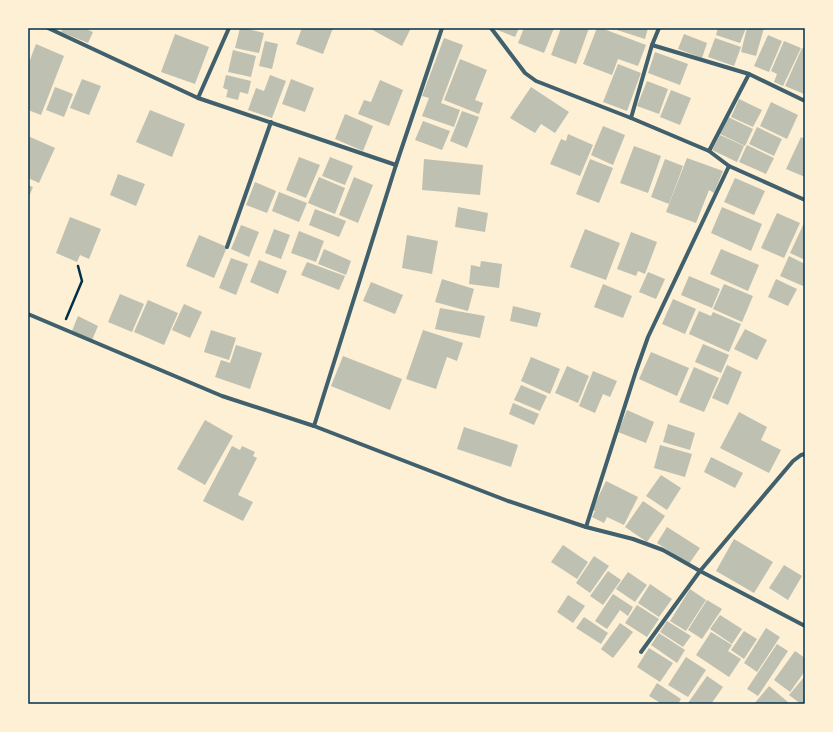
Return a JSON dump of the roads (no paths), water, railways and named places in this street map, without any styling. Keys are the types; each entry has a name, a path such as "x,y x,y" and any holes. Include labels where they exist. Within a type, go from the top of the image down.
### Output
{"street":[{"path":"48,28 198,98 396,164"},
{"path":"198,98 229,28"},
{"path":"314,426 396,164 442,28"},
{"path":"491,28 525,73 536,81 631,118 709,151 728,166 805,200"},
{"path":"631,118 652,45 659,28"},
{"path":"652,45 749,74 805,101"},
{"path":"709,151 749,74"},
{"path":"227,247 271,122"},
{"path":"586,527 648,337 728,166"},
{"path":"28,314 222,396 314,426 508,500 586,527 633,539 664,550 700,571 805,626"},
{"path":"641,652 700,571 793,461 800,455 805,454"}]}
